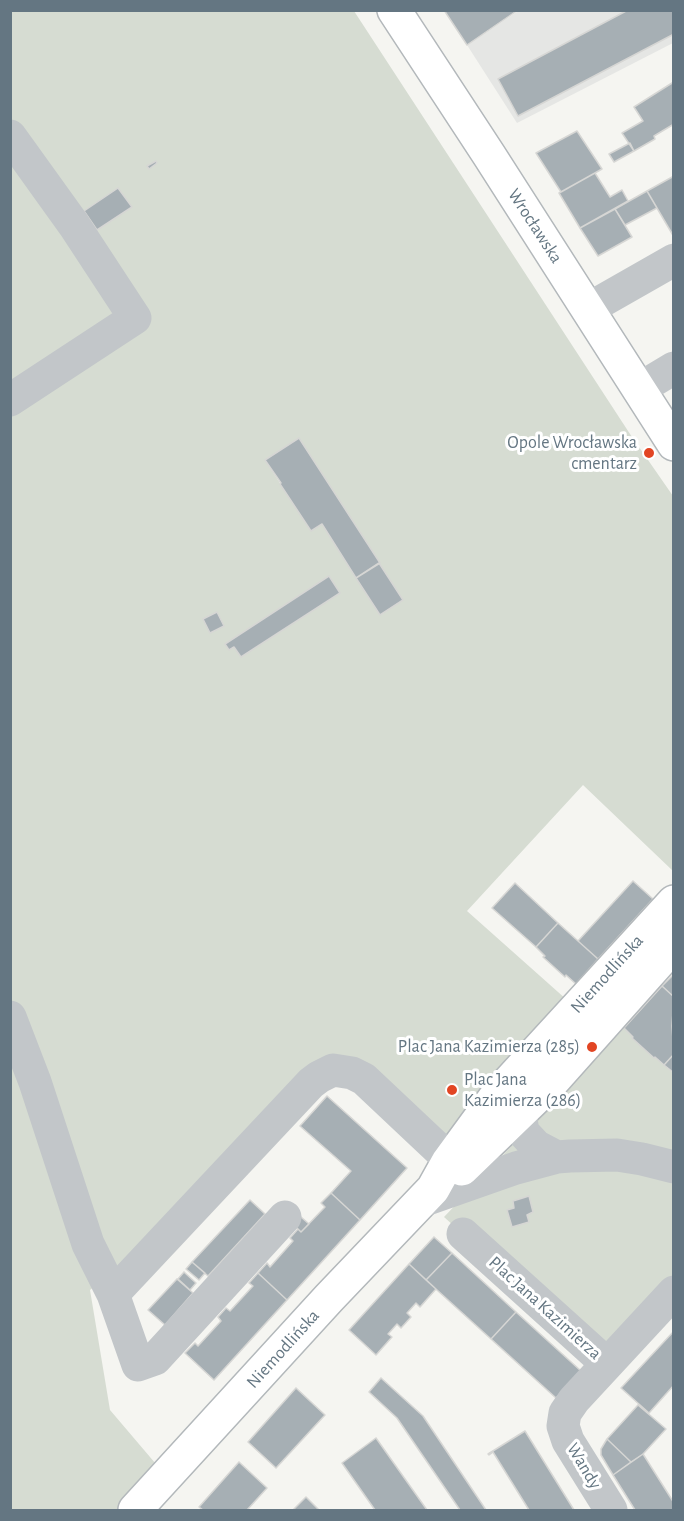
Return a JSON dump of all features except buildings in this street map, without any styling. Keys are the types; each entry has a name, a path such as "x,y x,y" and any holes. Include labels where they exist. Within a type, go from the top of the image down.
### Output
{"main road":[{"name":"Wrocławska","path":"394,10 674,444"},
{"name":"Niemodlińska","path":"428,1195 497,1095 674,902"},
{"name":"Niemodlińska","path":"135,1510 428,1195 460,1171 551,1083 674,945"}],"street":[{"path":"10,136 74,225 135,318 10,400"},
{"path":"588,309 674,260"},
{"path":"639,389 674,368"},
{"path":"10,1017 35,1082 88,1244 113,1294 138,1365 155,1359 285,1217"},
{"path":"113,1294 311,1083 333,1070 352,1073 364,1079 450,1160"},
{"path":"520,1113 523,1132 536,1146 557,1157"},
{"path":"428,1195 557,1157 617,1155 674,1167"},
{"name":"Plac Jana Kazimierza","path":"463,1234 607,1364 674,1292"},
{"name":"Wandy","path":"607,1364 574,1400 566,1413 563,1426 568,1441 611,1510"}],"shaded area":[{"path":"11,11 354,11 630,434 673,496 673,871 583,785 467,911 576,1008 453,1145 359,1061 145,1246 90,1290 110,1410 167,1477 135,1510 11,1510","holes":["299,438 402,600 381,615 322,524 311,531 265,460"]},
{"path":"518,11 673,11 673,43 517,123 467,45"},
{"path":"624,1028 673,1073 673,1292 607,1364 444,1217"}],"place":[{"name":"Opole Wrocławska cmentarz","path":"649,453"},
{"name":"Plac Jana Kazimierza (285)","path":"592,1047"},
{"name":"Plac Jana Kazimierza (286)","path":"452,1090"}]}
